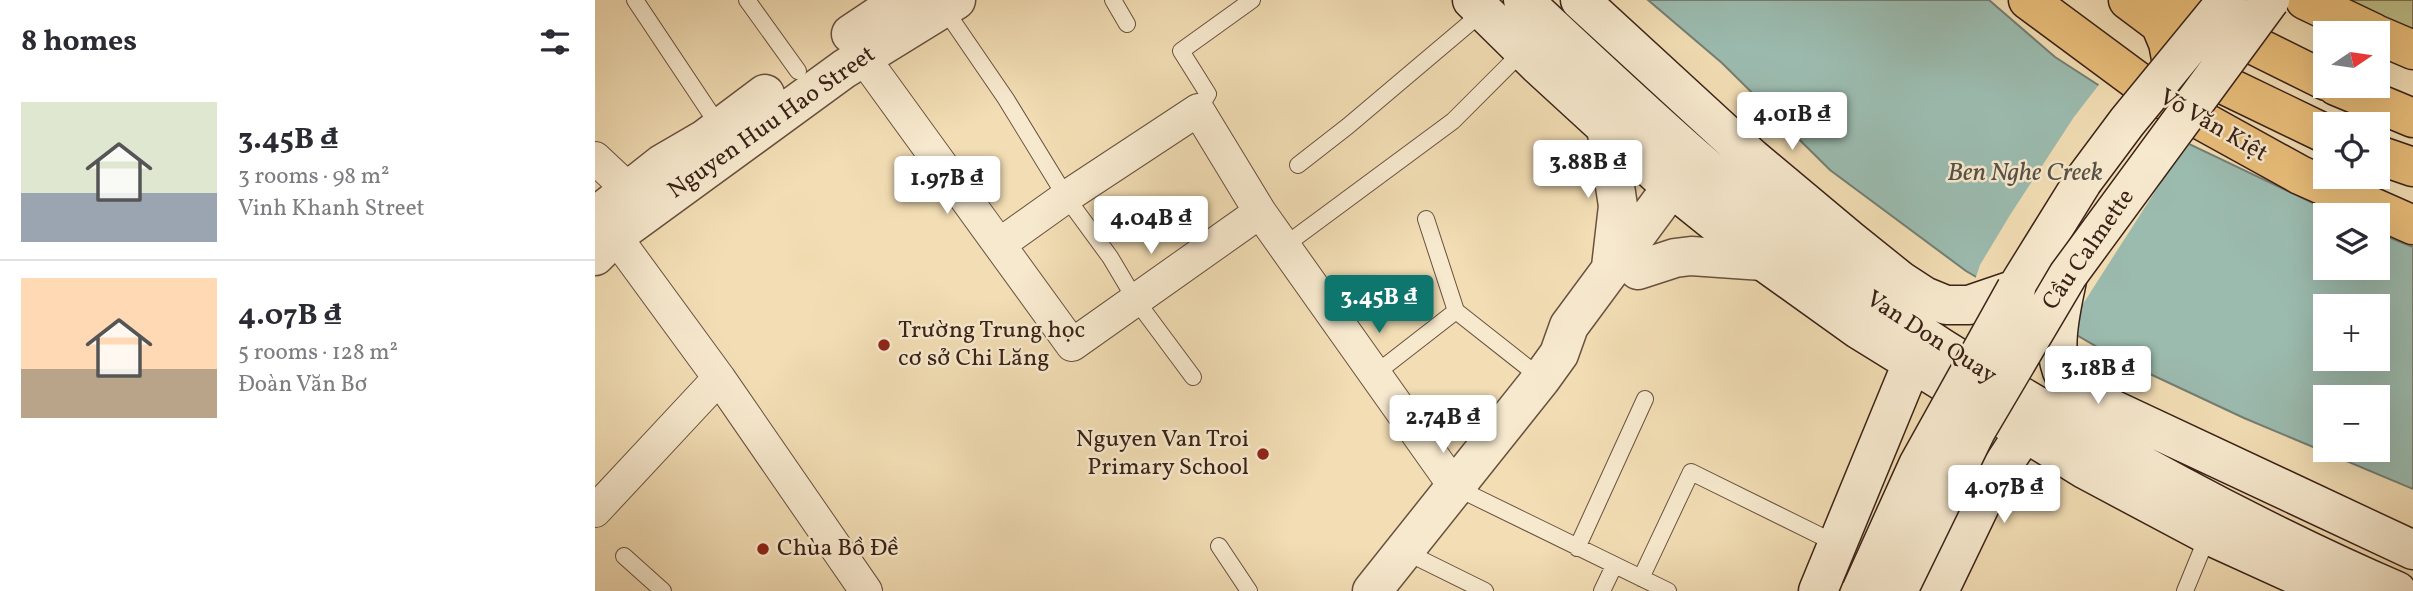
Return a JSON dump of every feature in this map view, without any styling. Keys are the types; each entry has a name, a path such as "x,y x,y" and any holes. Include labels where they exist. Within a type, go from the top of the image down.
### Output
{"main road":[{"name":"Nguyen Huu Hao Street","path":"602,236 628,189 662,164 705,139 719,126 902,0"},
{"name":"Van Don Quay","path":"1523,0 1692,180 1763,261 1858,329 2086,470 2208,535 2331,591"},
{"path":"1580,0 1752,158 1913,289 1946,305 1957,307 2016,289"},
{"name":"Võ Văn Kiệt","path":"2028,0 2159,97 2300,176 2413,225"},
{"path":"2128,0 2160,24 2168,43 2173,68"},
{"path":"2172,0 2205,21 2313,75"},
{"path":"2209,0 2313,54"},
{"name":"Cầu Calmette","path":"1861,591 1918,465 2016,289 2083,181 2127,122 2227,0"},
{"name":"Cầu Calmette","path":"1898,591 1977,429 2068,275 2270,0"},
{"path":"2305,0 2349,21"},
{"name":"Nguyen Huu Hao Street","path":"602,236 863,57 950,4"},
{"name":"Van Don Quay","path":"1478,6 1606,127 1790,239 1933,343 2143,465 2332,563 2396,591"},
{"path":"2391,40 2413,50"},
{"path":"2212,79 2313,128"},
{"path":"2391,91 2413,99"},
{"path":"2365,98 2413,118"},
{"path":"1606,127 1618,206 1624,271"},
{"path":"2390,159 2413,167"},
{"path":"1372,591 1550,366 1584,339 1624,271 1692,180"},
{"path":"1624,271 1691,256 1763,261"},
{"path":"2068,275 2057,348 2061,369 2071,388 2413,550"},
{"path":"1818,591 1912,363"},
{"path":"1939,591 1990,485 2024,433"}],"street":[{"path":"863,57 1072,345 1260,212"},
{"path":"1000,244 1198,110 1260,212 1455,487"},
{"path":"595,158 628,189"},
{"path":"602,236 719,378 866,591"},
{"path":"595,511 719,378"}],"lane":[{"path":"635,0 719,126"},
{"path":"747,0 798,71"},
{"path":"1113,0 1127,24"},
{"path":"1198,110 1208,94 1181,51 1252,0"},
{"path":"950,4 1066,197 1192,377"},
{"path":"1298,165 1348,126 1478,6"},
{"path":"1284,246 1453,121 1524,51"},
{"path":"1426,219 1455,311 1550,366"},
{"path":"1375,374 1455,311"},
{"path":"1577,548 1645,399"},
{"path":"1641,578 1691,472 1837,544"},
{"path":"1455,487 1668,591"},
{"path":"2185,591 2208,535"},
{"path":"1219,546 1249,591"},
{"path":"1404,551 1485,591"},
{"path":"624,556 663,591"},
{"path":"1602,591 1614,566"}],"green space":[{"path":"2348,0 2413,0 2413,30 2381,18"}],"water":[{"name":"Ben Nghe Creek","path":"1648,0 1989,0 2055,57 2191,145 2313,203 2313,280 2390,280 2390,238 2413,247 2413,489 2349,462 2390,462 2390,385 2313,385 2313,447 2118,359 1966,271 1830,170 1722,63"}],"pier":[{"path":"2101,82 2192,141 2163,179 2065,332 1975,280 1980,265 2010,215 2074,117"}],"place":[{"name":"Trường Trung học cơ sở Chi Lăng","path":"884,345"},
{"name":"Nguyen Van Troi Primary School","path":"1263,454"},
{"name":"Chùa Bồ Đề","path":"763,549"}]}
